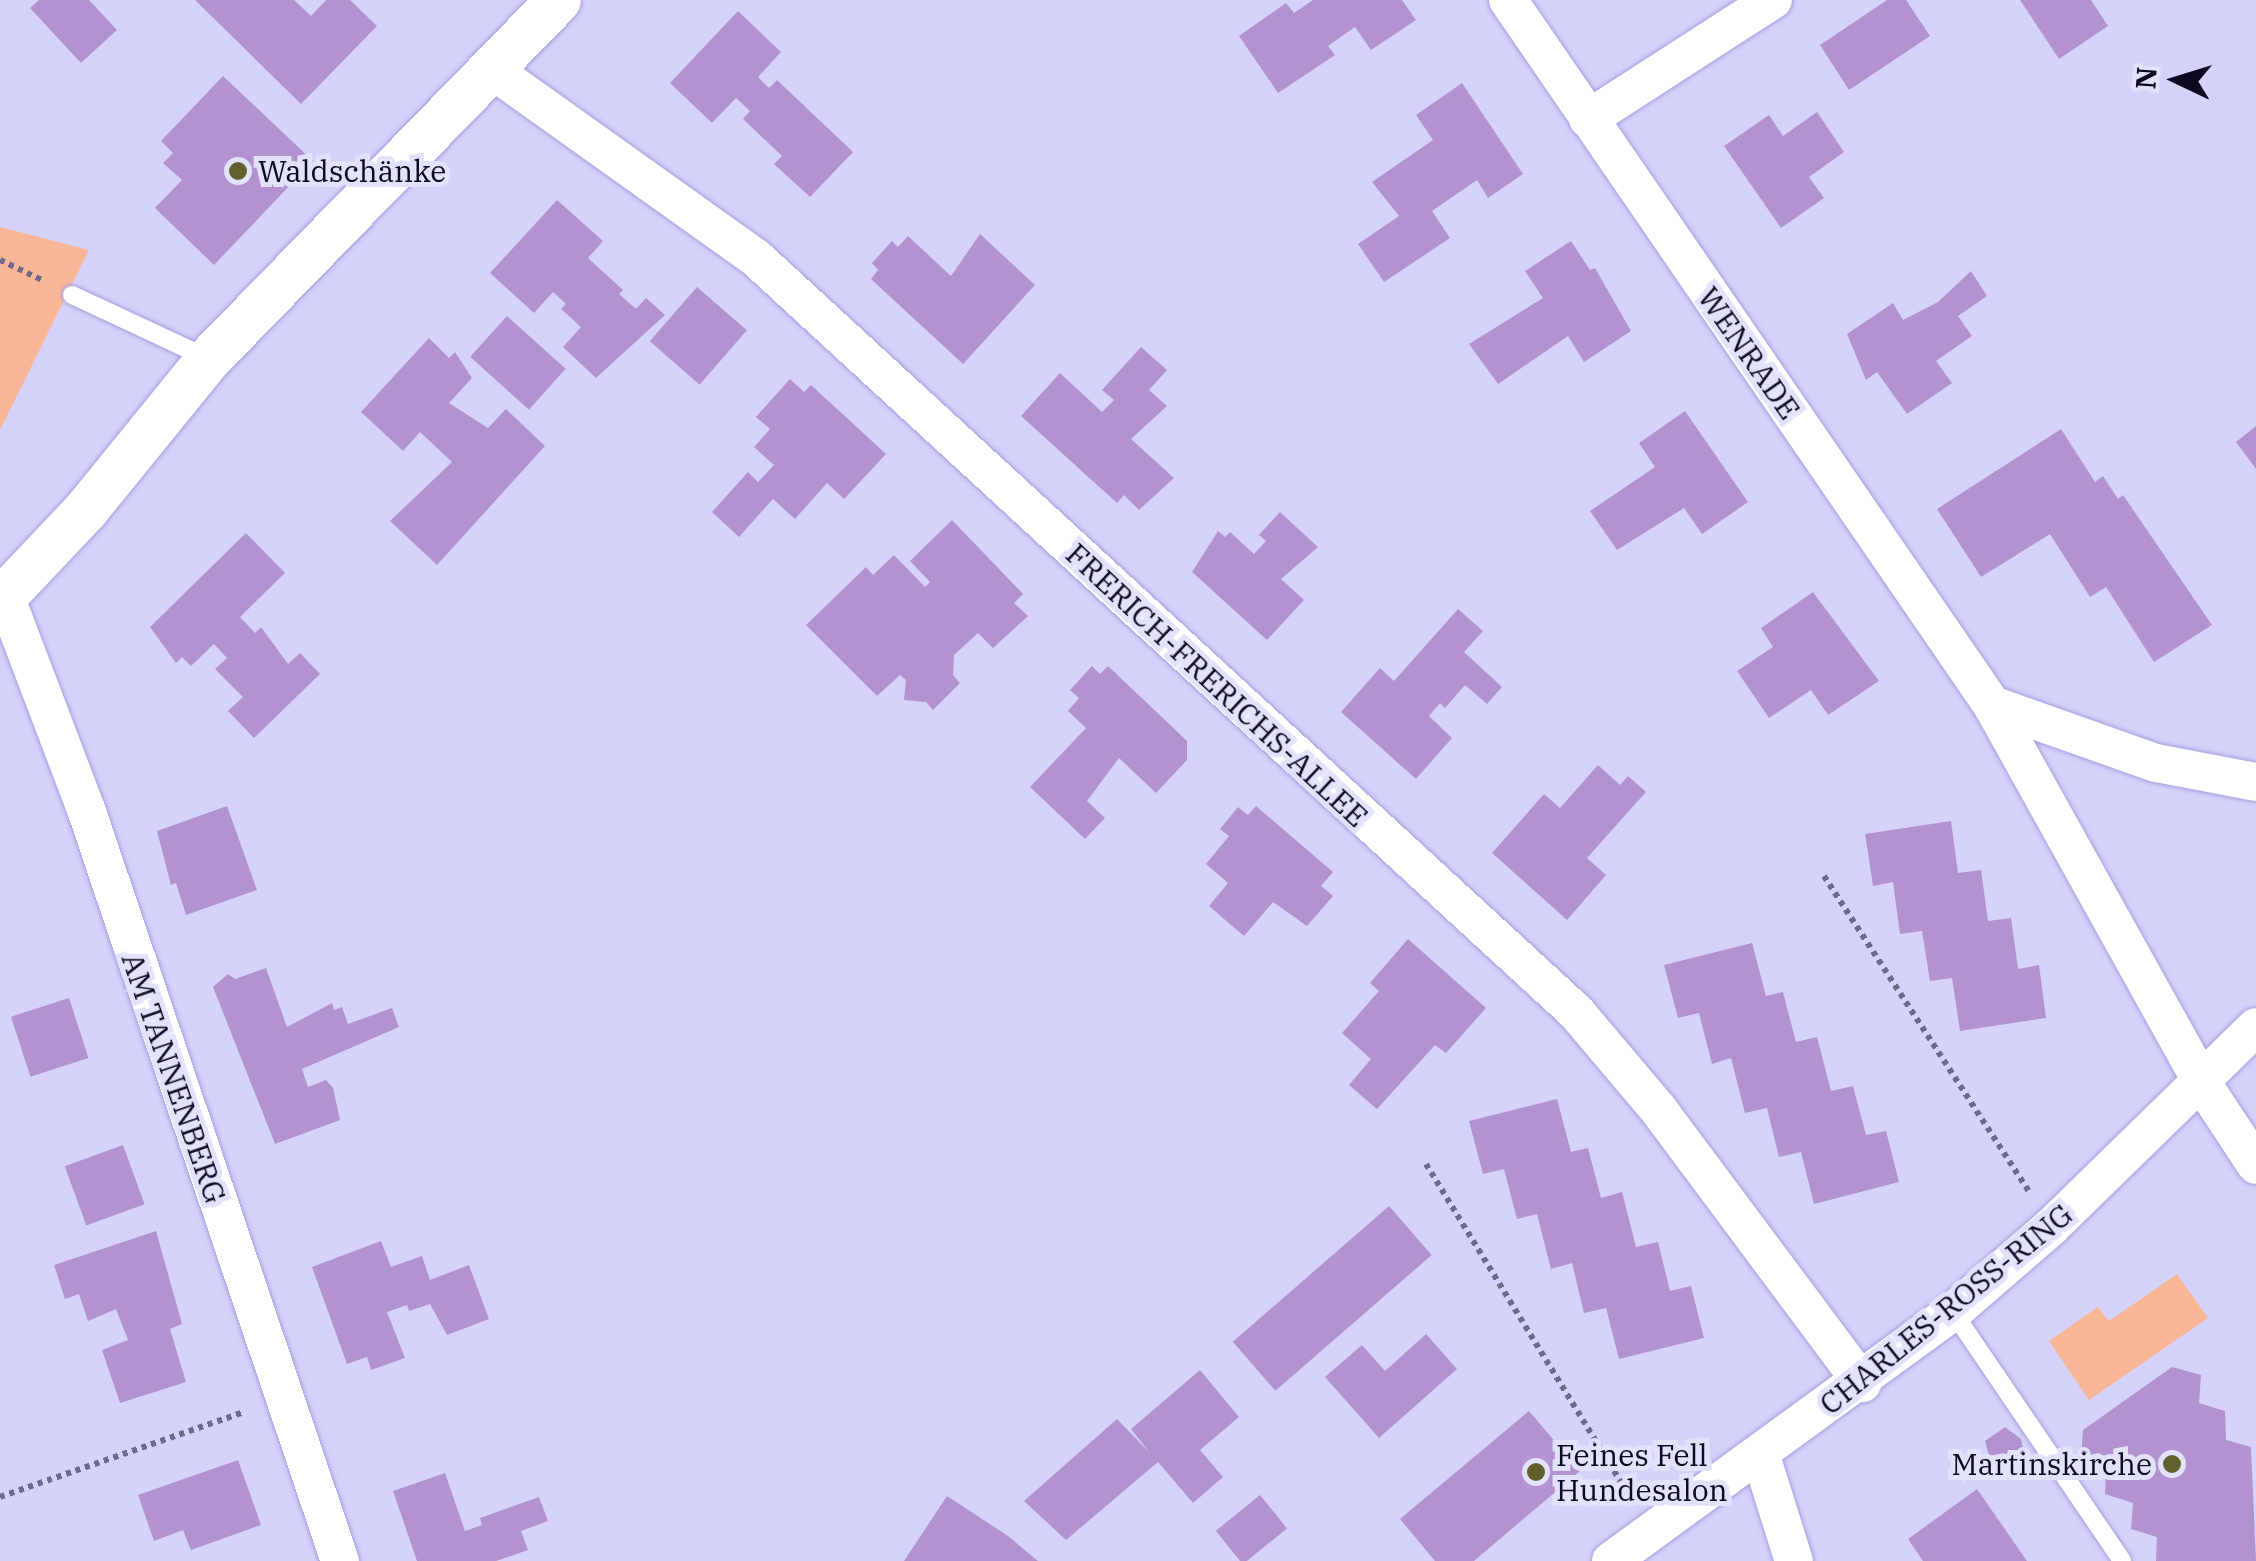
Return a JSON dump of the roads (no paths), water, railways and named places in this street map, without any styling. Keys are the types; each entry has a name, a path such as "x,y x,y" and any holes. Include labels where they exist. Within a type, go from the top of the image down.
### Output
{"street":[{"name":"WENRADE","path":"1508,0 1992,705 2202,1084 2256,1165"},
{"path":"1588,119 1773,0"},
{"path":"3,598 86,509 208,359 491,69 542,5"},
{"name":"FRERICH-FRERICHS-ALLEE","path":"491,69 756,258 1576,1012 1658,1109 1862,1382"},
{"name":"AM TANNENBERG","path":"3,598 86,809 340,1561"},
{"path":"1992,705 2156,763 2256,782"},
{"name":"CHARLES-ROSS-RING","path":"1611,1561 1761,1456 1953,1312 2052,1227 2256,1027"},
{"path":"1761,1456 1794,1561"}],"lane":[{"path":"72,295 208,359"},
{"path":"1953,1312 2122,1561"}],"place":[{"name":"Waldschänke","path":"238,171"},
{"name":"Martinskirche","path":"2172,1464"},
{"name":"Feines Fell Hundesalon","path":"1536,1472"}]}
